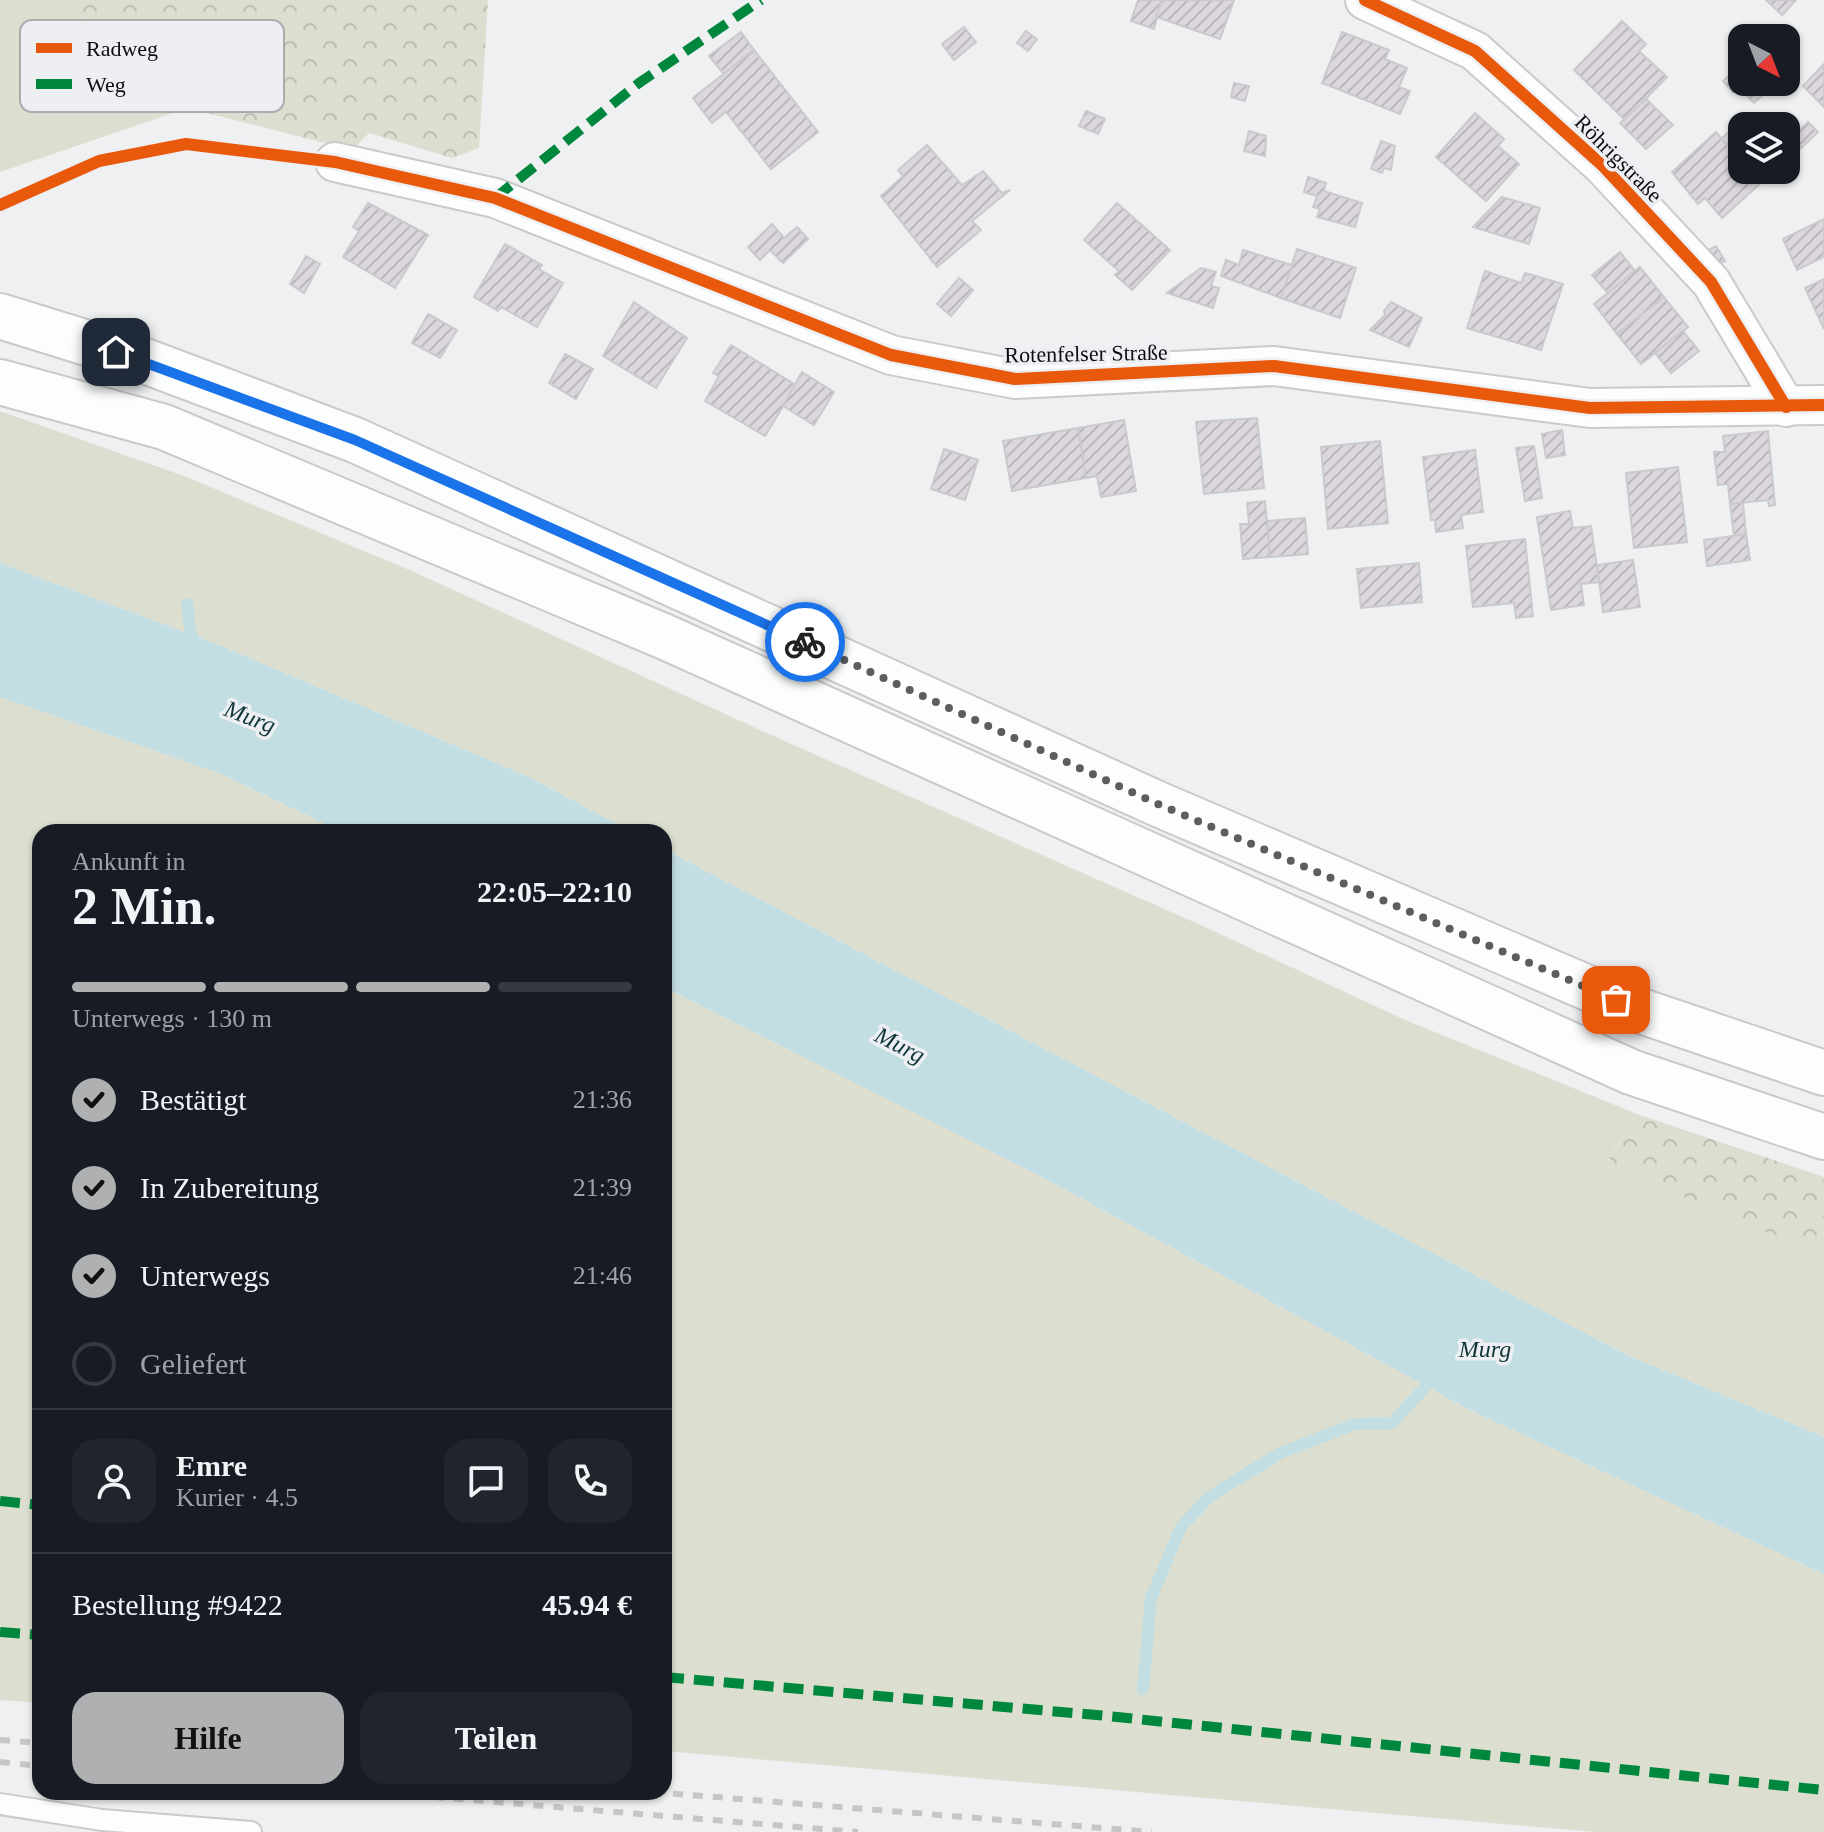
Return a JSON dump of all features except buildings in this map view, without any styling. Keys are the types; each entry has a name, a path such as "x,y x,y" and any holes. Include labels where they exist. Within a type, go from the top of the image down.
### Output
{"highway":[{"path":"0,316 145,361 355,440 1172,810 1644,1012 1824,1073"},
{"path":"0,382 179,433 663,636 1631,1072 1824,1137"}],"street":[{"name":"Röhrigstraße","path":"1365,0 1475,51 1602,165 1711,282 1786,407"},
{"name":"Rotenfelser Straße","path":"335,162 495,198 891,355 1015,379 1274,366 1590,408 1824,405"}],"lane":[{"path":"0,1804 101,1826 251,1832"}],"green space":[{"path":"0,0 61,0 85,20 20,20 20,112 176,112 0,172"},
{"path":"61,0 488,0 479,148 452,158 369,133 352,150 204,112 284,112 284,20 85,20"},
{"path":"0,411 184,476 412,571 1403,1019 1637,1114 1608,1160 1745,1226 1824,1249 1824,1437 1627,1355 672,853 672,824 617,824 529,777 214,643 0,563"},
{"path":"0,697 219,773 325,824 32,824 32,1702 0,1700"},
{"path":"672,991 1046,1179 1468,1409 1824,1574 1824,1832 1596,1832 672,1752"},
{"path":"1637,1114 1824,1177 1824,1249 1745,1226 1608,1161"}],"water":[{"name":"Murg","path":"0,563 214,643 529,777 617,824 325,824 219,773 0,697"},
{"name":"Murg","path":"672,853 1627,1355 1824,1437 1824,1574 1468,1409 1046,1179 672,991"}],"waterway":[{"path":"187,604 193,648"},
{"path":"1143,1689 1151,1598 1181,1527 1209,1497 1280,1453 1355,1424 1392,1423 1437,1374"}],"railway":[{"path":"0,1740 32,1742"},
{"path":"0,1762 32,1765"},
{"path":"672,1794 1152,1832"},
{"path":"471,1800 858,1832"}],"marked path":[{"path":"495,198 639,83 761,0"},
{"path":"0,1501 32,1504"},
{"path":"0,1632 32,1634"},
{"path":"672,1678 1107,1716 1824,1790"}],"cycle path":[{"path":"1365,0 1475,51 1602,165 1711,282 1786,407"},
{"path":"0,205 99,161 186,144 335,162 495,198 891,355 1015,379 1274,366 1590,408 1824,405"}],"way so far":[{"path":"805,642 1158,804 1616,1000"}],"route":[{"path":"116,352 355,440 805,642"}]}
